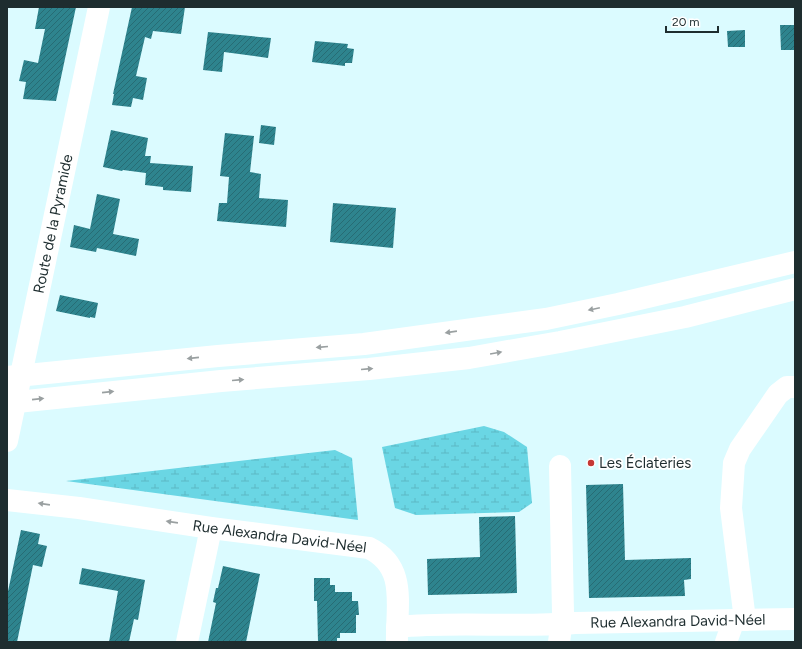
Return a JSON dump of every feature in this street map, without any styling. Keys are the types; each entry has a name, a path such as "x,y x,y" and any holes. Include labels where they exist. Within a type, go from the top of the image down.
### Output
{"main road":[{"name":"Route de la Pyramide","path":"7,441 99,7"},
{"path":"618,304 750,261 795,249"},
{"path":"7,377 218,356 364,344 546,319 618,304 795,262"},
{"path":"7,403 221,381 369,369 469,358 560,342 685,317 795,290"},
{"path":"685,317 795,302"},
{"path":"726,642 739,620 731,508 734,463 740,449 778,394 787,387 795,387"},
{"path":"560,466 563,613 560,633"},
{"name":"Rue Alexandra David-Néel","path":"7,500 79,508 211,528 361,546 376,551 388,562 397,579 397,634 424,624 548,625 560,633 580,622 795,620"},
{"path":"187,642 211,528"}],"green space":[{"path":"484,426 504,432 527,447 532,503 519,512 416,515 395,508 382,447"},
{"path":"335,450 352,458 358,520 66,481"}],"building":[{"path":"39,7 76,7 56,101 23,99 26,82 19,81 24,60 38,63 45,29 35,29"},
{"path":"132,7 185,7 181,34 153,31 151,39 145,37 136,76 147,78 143,100 133,98 131,107 112,105 113,94"},
{"path":"780,25 795,25 795,50 781,50"},
{"path":"745,30 745,47 728,47 727,31"},
{"path":"208,32 271,38 268,58 224,52 222,72 203,70"},
{"path":"315,41 348,44 347,48 354,49 352,63 345,63 345,66 312,62"},
{"path":"261,125 276,127 274,145 259,143"},
{"path":"111,130 148,138 145,156 151,156 150,163 193,166 191,192 163,190 163,187 145,185 146,173 122,171 103,167"},
{"path":"225,133 254,136 250,172 261,174 259,198 288,200 286,227 217,221 219,203 227,203 229,177 220,176"},
{"path":"97,194 120,199 113,234 139,239 136,256 97,248 96,252 70,247 74,225 90,229"},
{"path":"333,203 396,208 393,248 330,242"},
{"path":"60,295 98,303 95,318 56,311"},
{"path":"623,484 625,560 691,558 691,579 684,580 685,596 589,598 586,485"},
{"path":"515,516 517,593 428,595 427,559 480,557 479,517"},
{"path":"21,530 40,534 38,544 47,546 42,567 33,565 17,642 7,642 7,596"},
{"path":"223,566 260,574 246,642 208,642 216,603 213,602"},
{"path":"82,568 145,580 138,620 134,619 129,642 109,642 118,591 79,584"},
{"path":"314,578 330,578 330,585 335,585 335,592 352,592 352,601 358,601 359,615 356,615 356,633 340,633 340,638 337,638 337,642 318,642 317,601 314,601"}],"place":[{"name":"Les Éclateries","path":"591,463"}]}
